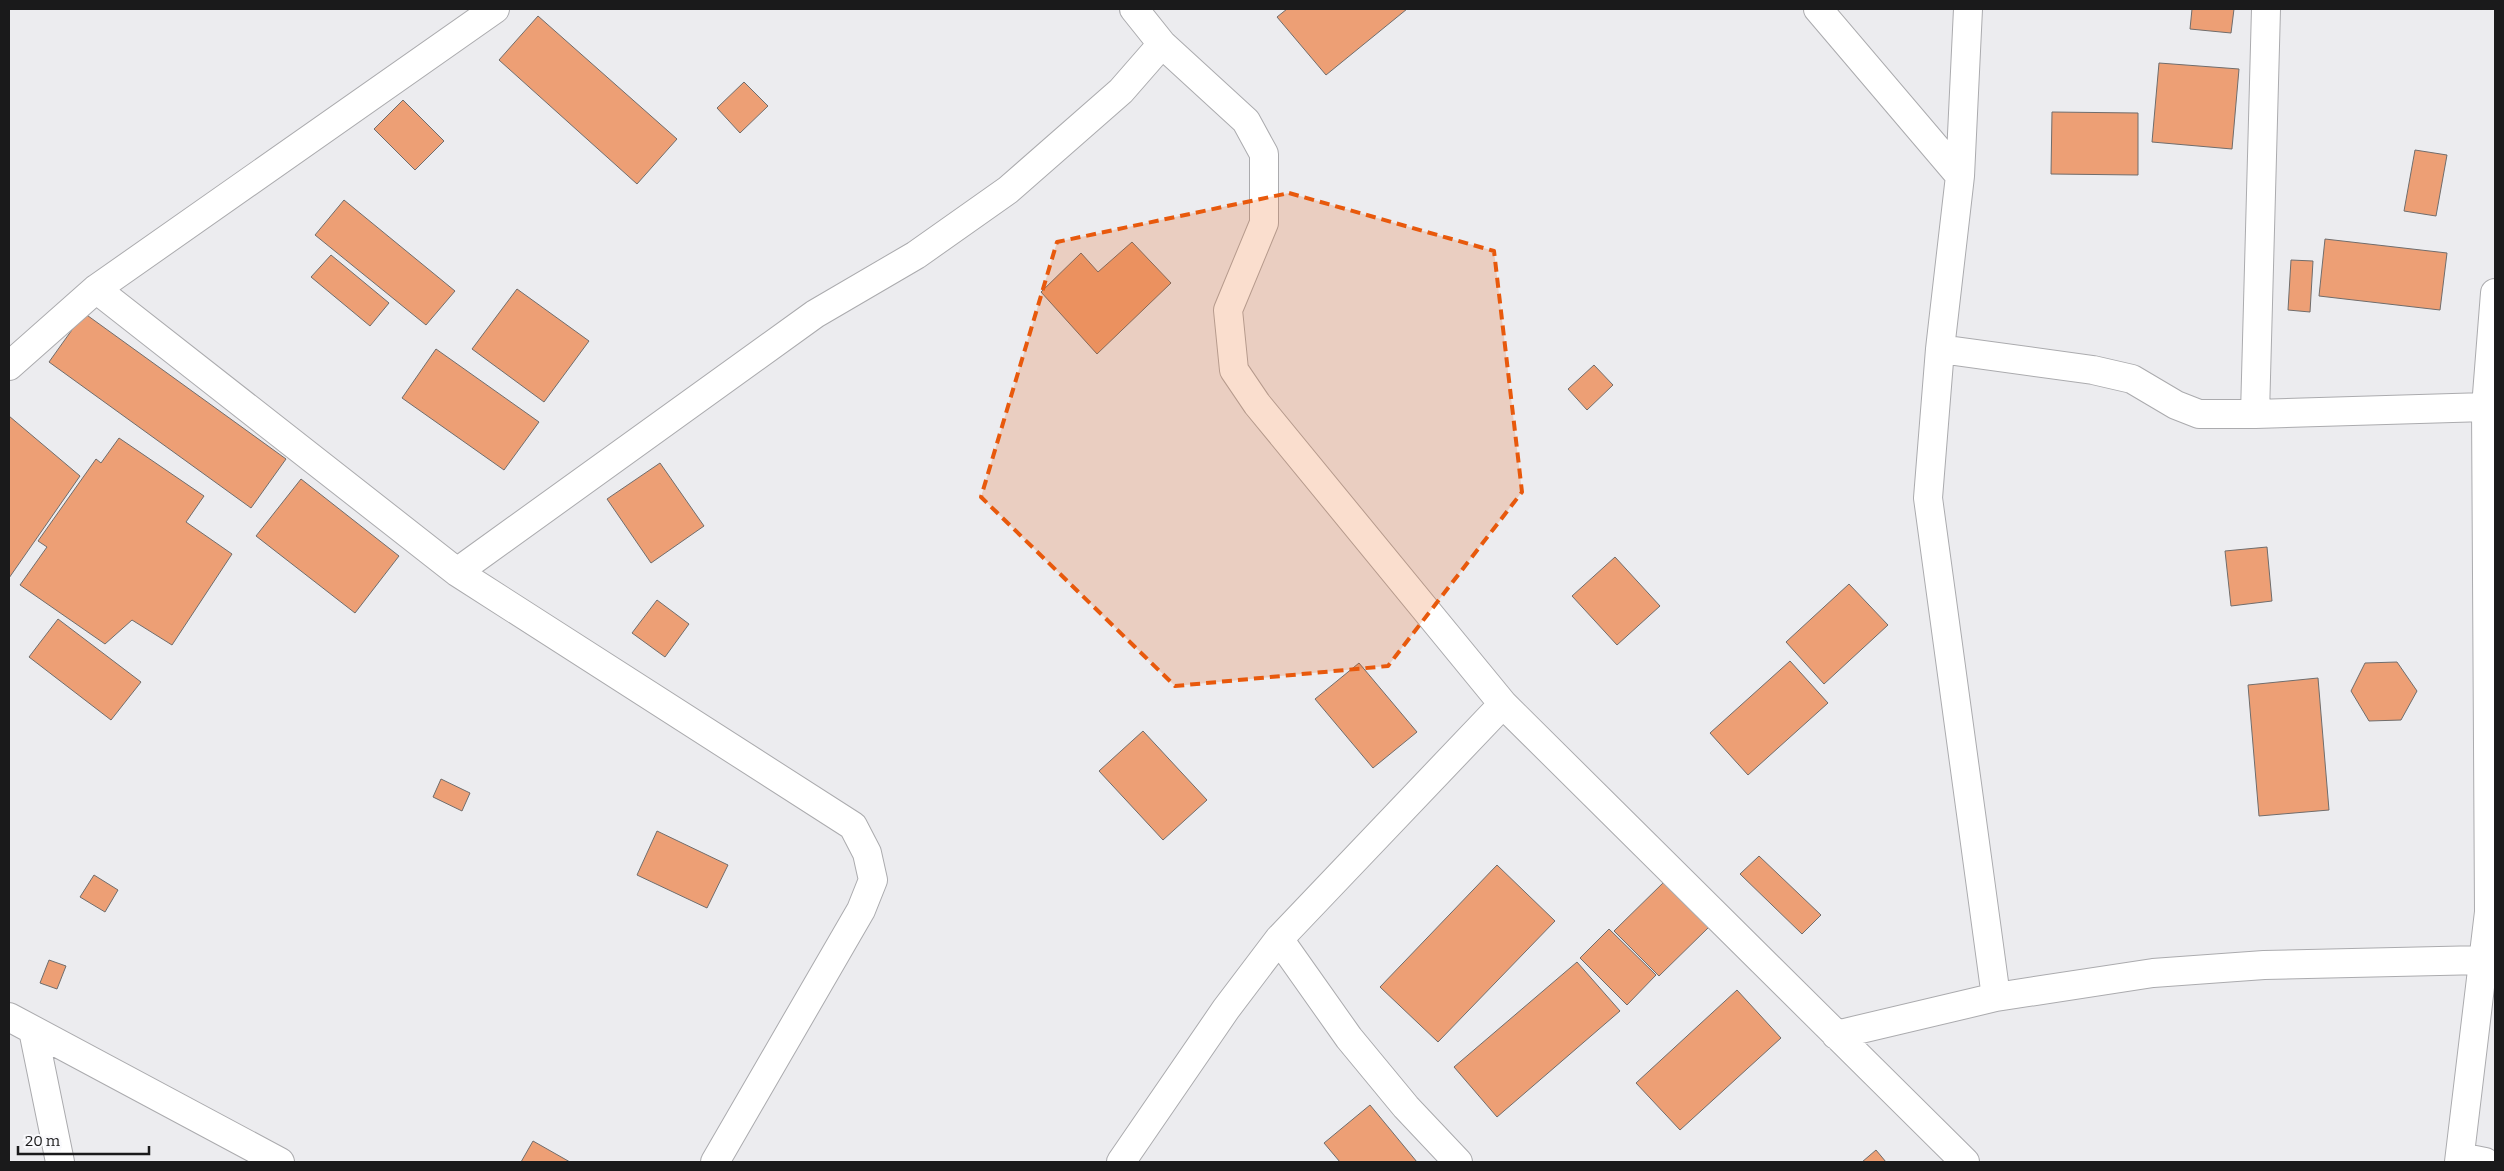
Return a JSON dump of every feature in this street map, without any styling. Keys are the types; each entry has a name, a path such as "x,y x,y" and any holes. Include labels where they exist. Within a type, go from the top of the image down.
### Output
{"street":[{"path":"9,366 96,289 495,9"},
{"path":"1134,9 1162,44 1246,121 1264,154 1264,223 1228,310 1234,370 1257,404 1503,704 1965,1162"},
{"path":"1818,9 1960,176"},
{"path":"1968,9 1960,176 1940,349 1928,498 1996,997"},
{"path":"2255,414 2266,9"},
{"path":"457,572 815,314 916,255 1008,190 1121,91 1162,44"},
{"path":"96,289 457,572 853,826 867,853 873,880 861,910 715,1162"},
{"path":"2468,1161 2483,960 2489,912 2486,407 2495,293"},
{"path":"1940,349 2094,370 2132,379 2176,405 2200,414 2486,407"},
{"path":"1121,1162 1226,1009 1279,939 1503,704"},
{"path":"1279,939 1349,1038 1406,1107 1458,1162"},
{"path":"1836,1035 1996,997 2153,972 2264,965 2483,960"},
{"path":"9,1017 280,1162"},
{"path":"33,1030 60,1162"}],"highlighted area":[{"path":"1289,193 1494,251 1522,492 1388,666 1175,686 981,497 1057,242"}],"building":[{"path":"1287,9 1407,9 1326,75 1277,17"},
{"path":"2192,9 2234,9 2231,33 2190,29"},
{"path":"538,16 677,139 637,184 499,60"},
{"path":"2159,63 2239,69 2232,149 2152,142"},
{"path":"744,82 768,106 740,133 717,108"},
{"path":"403,100 444,141 415,170 374,129"},
{"path":"2052,112 2138,113 2138,175 2051,174"},
{"path":"2415,150 2447,155 2436,216 2404,211"},
{"path":"344,200 455,291 426,325 315,235"},
{"path":"2325,239 2447,253 2440,310 2319,296"},
{"path":"1132,242 1171,283 1097,354 1041,292 1081,253 1098,272"},
{"path":"331,255 389,303 370,326 311,277"},
{"path":"2291,260 2313,261 2310,312 2288,310"},
{"path":"517,289 589,341 544,402 472,349"},
{"path":"84,313 286,459 251,508 49,362"},
{"path":"436,349 539,422 504,470 402,398"},
{"path":"1594,365 1613,385 1587,410 1568,389"},
{"path":"9,416 80,476 9,578"},
{"path":"119,438 204,496 186,522 232,554 172,645 132,620 105,644 20,585 47,547 38,541 96,459 101,463"},
{"path":"660,463 704,526 651,563 607,499"},
{"path":"301,479 399,556 355,613 256,536"},
{"path":"2267,547 2272,601 2231,606 2225,551"},
{"path":"1615,557 1660,606 1617,645 1572,596"},
{"path":"1849,584 1888,625 1824,684 1786,642"},
{"path":"657,600 689,624 665,657 632,633"},
{"path":"58,619 141,682 111,720 29,657"},
{"path":"1790,661 1828,703 1748,775 1710,733"},
{"path":"2397,662 2417,691 2401,720 2369,721 2351,691 2365,663"},
{"path":"1359,663 1417,732 1373,768 1315,699"},
{"path":"2318,678 2329,810 2259,816 2248,685"},
{"path":"1143,731 1207,800 1163,840 1099,771"},
{"path":"441,779 470,793 462,811 433,797"},
{"path":"657,831 728,865 707,908 637,875"},
{"path":"1759,856 1821,915 1802,934 1740,874"},
{"path":"1497,865 1555,921 1438,1042 1380,987"},
{"path":"94,875 118,890 105,912 80,897"},
{"path":"1664,882 1709,927 1659,976 1614,931"},
{"path":"1609,929 1656,975 1627,1005 1580,958"},
{"path":"49,960 66,966 57,989 40,983"},
{"path":"1577,962 1620,1011 1497,1117 1454,1067"},
{"path":"1737,990 1781,1038 1680,1130 1636,1083"},
{"path":"1370,1105 1417,1162 1340,1162 1324,1143"},
{"path":"533,1141 570,1162 521,1162"},
{"path":"1876,1150 1886,1162 1862,1162"}]}
